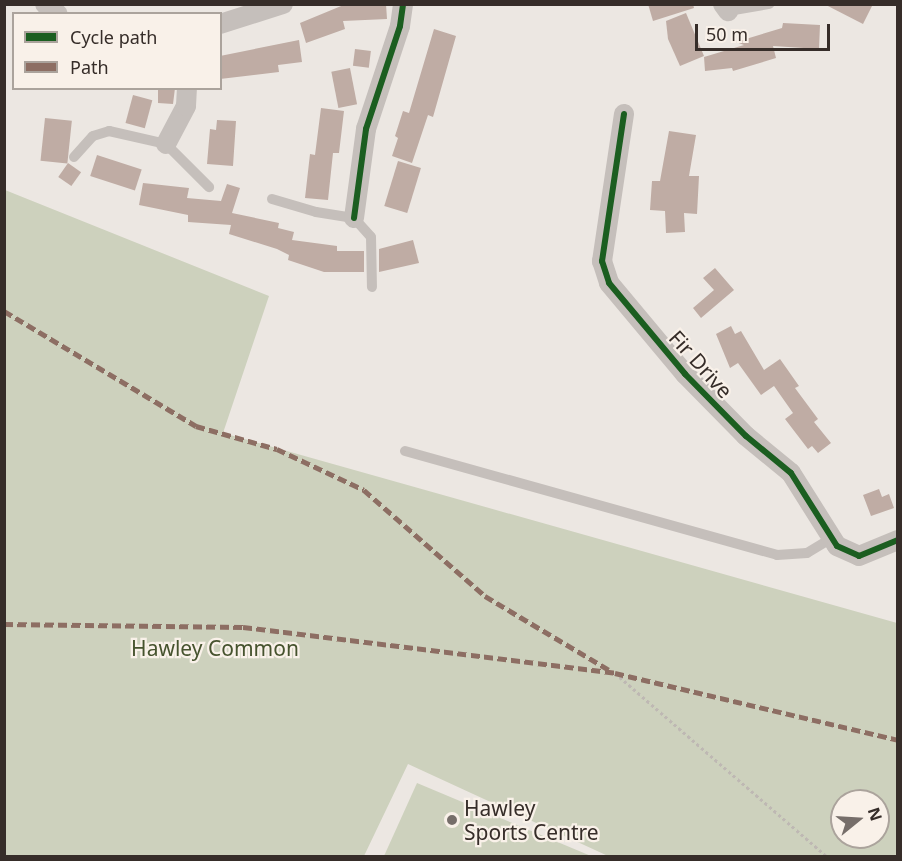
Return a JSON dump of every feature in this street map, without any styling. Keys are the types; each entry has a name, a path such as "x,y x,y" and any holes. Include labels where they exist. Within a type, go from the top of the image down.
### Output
{"street":[{"path":"222,23 283,4"},
{"path":"354,218 366,129 400,26 403,4"},
{"path":"166,144 186,106 187,90"},
{"name":"Fir Drive","path":"624,114 602,261 609,283 685,374 746,436 791,473 837,546 859,556 897,540"}],"lane":[{"path":"725,8 769,4"},
{"path":"74,158 93,136 109,130 166,144 209,187"},
{"path":"272,199 316,212 354,218 371,237 372,287"},
{"path":"405,451 777,555 807,553 832,538"}],"path":[{"path":"615,673 826,856"}],"green space":[{"name":"Hawley Common","path":"5,190 269,296 223,433 897,623 897,856 608,856 408,764 364,856 5,856"},
{"name":"Hawley Sports Centre","path":"417,783 591,856 384,856"}],"building":[{"path":"346,4 386,4 387,19 343,21 345,29 306,43 300,23"},
{"path":"648,4 693,4 694,8 653,21"},
{"path":"824,4 873,4 863,24"},
{"path":"686,13 704,56 680,66 668,39 666,21"},
{"path":"783,23 820,25 819,49 773,46 776,58 733,71 732,68 705,71 704,57 744,45 736,42 782,28"},
{"path":"434,29 456,36 433,117 428,115 412,163 392,156 398,138 395,136 403,111 409,113"},
{"path":"299,40 302,62 278,65 279,72 222,79 222,56"},
{"path":"355,49 371,51 369,68 353,66"},
{"path":"350,68 357,104 338,108 331,72"},
{"path":"158,90 175,90 173,104 158,103"},
{"path":"133,95 152,100 145,128 125,123"},
{"path":"321,108 344,111 339,153 333,153 328,200 305,198 310,154 315,155"},
{"path":"45,118 72,121 67,164 41,161"},
{"path":"217,120 236,121 233,166 207,164 210,129 216,130"},
{"path":"669,131 696,135 689,176 699,176 697,214 684,213 685,232 666,233 665,211 650,210 652,181 660,181"},
{"path":"97,155 142,170 135,190 90,176"},
{"path":"398,161 421,168 407,213 384,206"},
{"path":"68,163 81,172 71,186 58,177"},
{"path":"143,183 189,188 187,198 221,201 227,184 240,188 232,213 279,223 278,228 294,232 292,240 337,246 337,251 364,251 364,272 324,272 288,260 289,255 277,249 229,234 231,225 188,222 188,215 139,205"},
{"path":"413,240 419,263 379,272 379,249"},
{"path":"715,268 734,290 701,318 693,308 714,290 703,278"},
{"path":"731,326 735,334 741,331 764,370 780,359 799,386 795,388 818,419 814,422 831,443 818,453 812,446 808,449 785,419 793,413 774,386 761,395 738,363 730,368 716,334"},
{"path":"879,489 882,497 889,494 894,508 871,516 863,495"}],"marked path":[{"path":"4,311 196,426 277,449 364,490 485,596 609,670"},
{"path":"4,624 243,627 615,673 898,740"}],"cycle path":[{"path":"354,218 366,129 400,26 403,4"},
{"path":"624,114 602,261 609,283 685,374 746,436 791,473 837,546 859,556 898,540"}],"place":[{"name":"Hawley Sports Centre","path":"452,820"}]}
